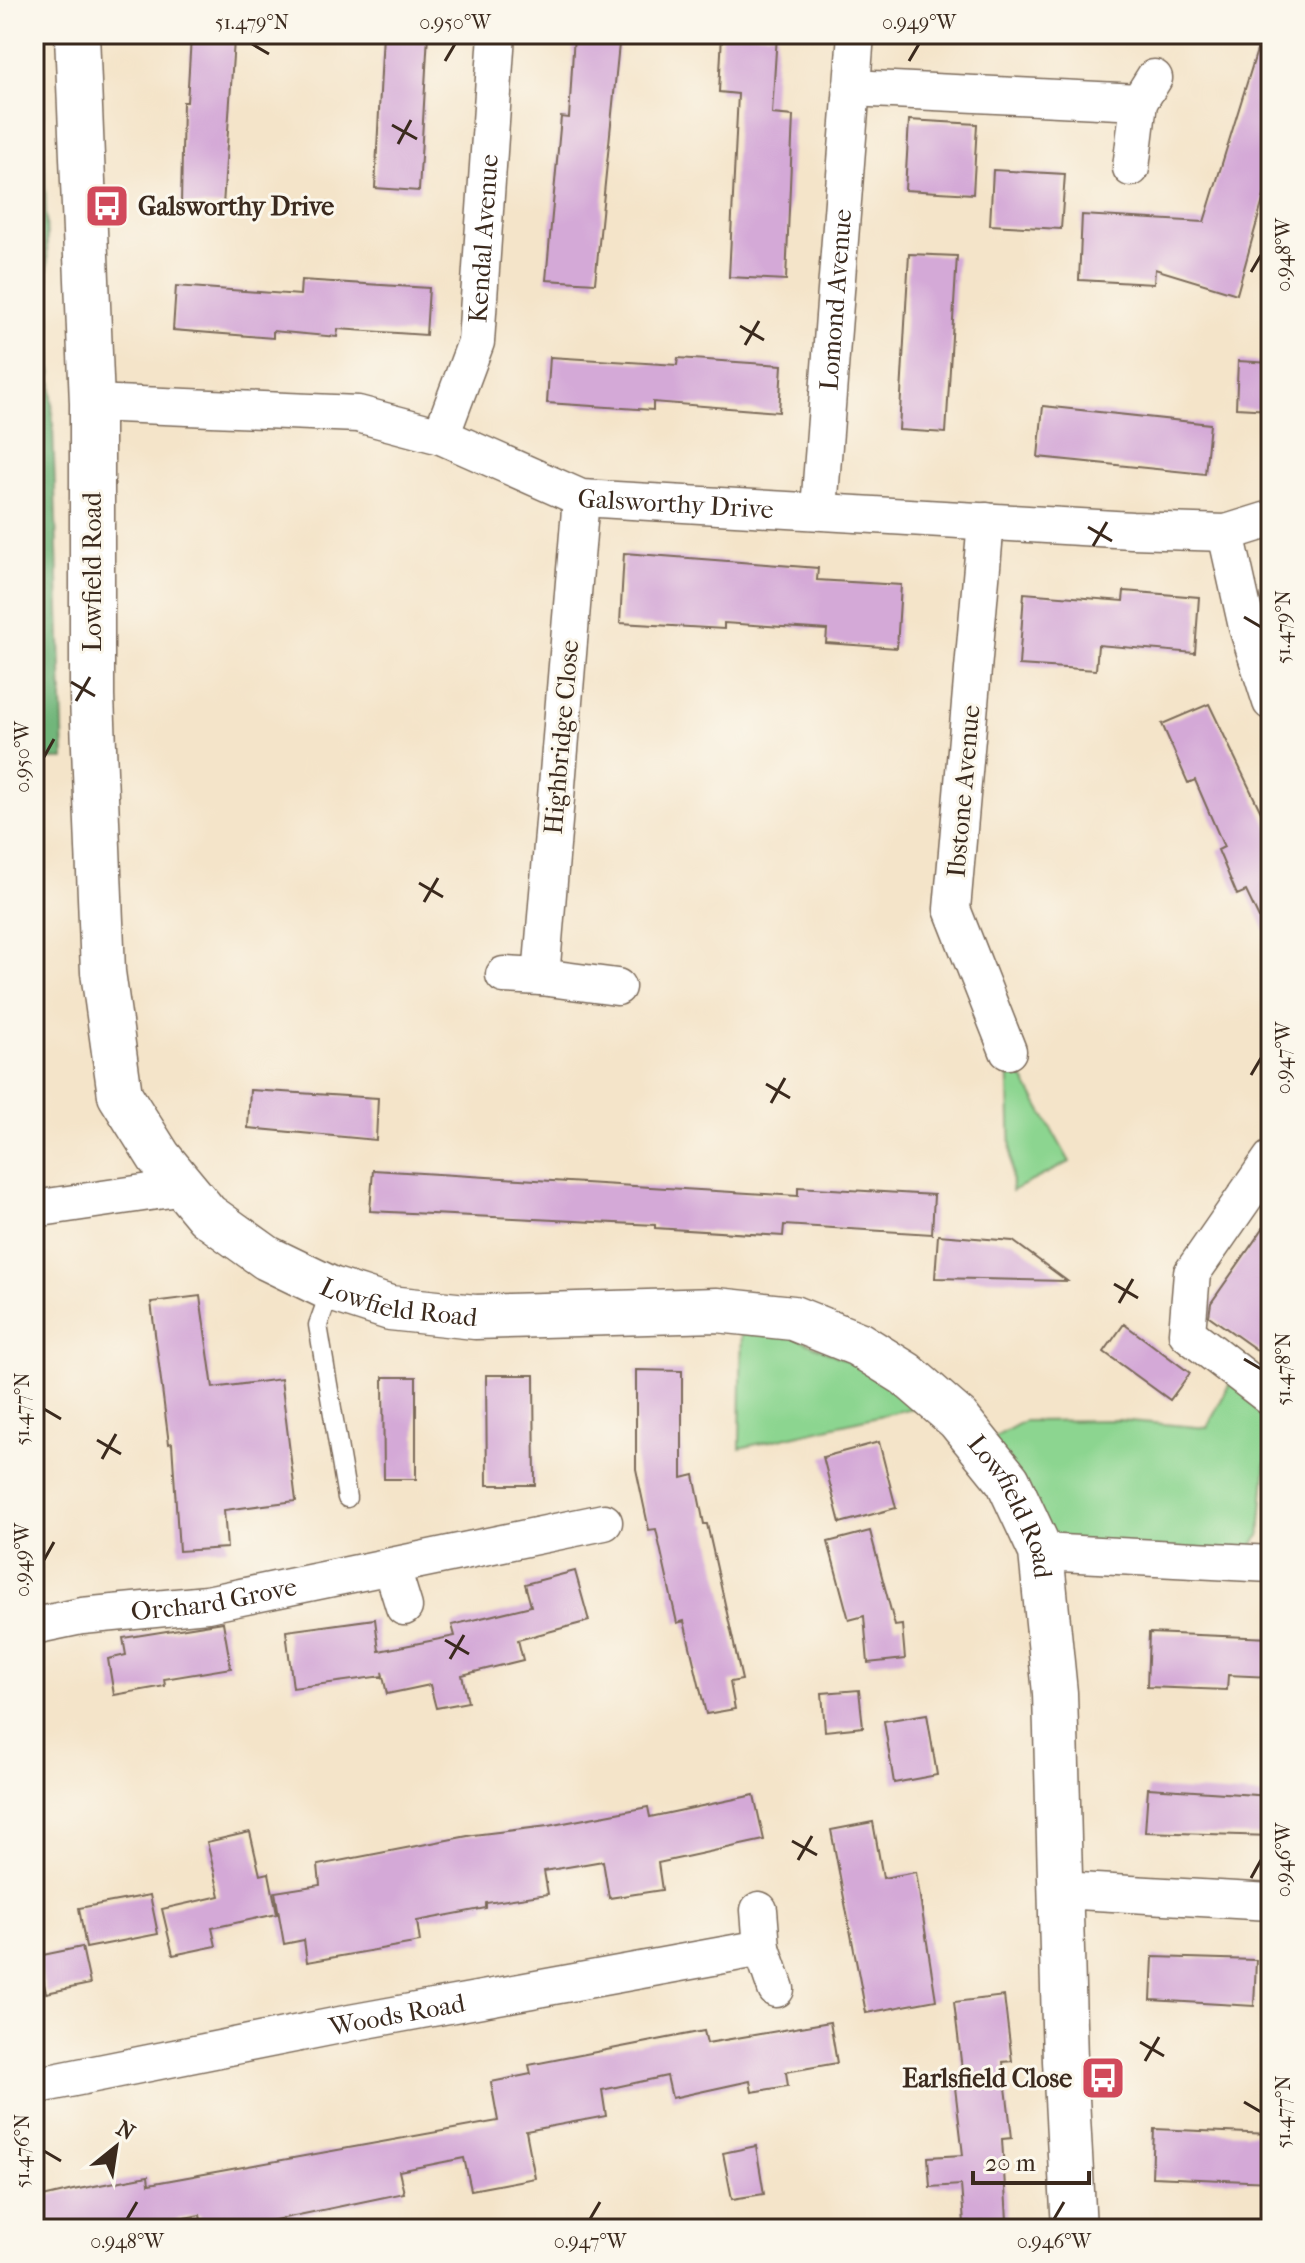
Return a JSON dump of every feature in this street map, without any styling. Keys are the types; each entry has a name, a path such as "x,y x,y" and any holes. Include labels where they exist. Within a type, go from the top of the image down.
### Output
{"street":[{"name":"Lowfield Road","path":"77,34 92,403 92,697 103,972 120,1095 159,1157 207,1215 267,1258 331,1289 390,1308 475,1317 717,1310 793,1318 858,1344 894,1366 958,1419 1008,1481 1041,1552 1055,1693 1074,2229"},
{"name":"Kendal Avenue","path":"441,436 476,342 497,34"},
{"name":"Lomond Avenue","path":"819,509 856,34"},
{"path":"851,88 1147,90 1131,168"},
{"name":"Galsworthy Drive","path":"92,403 358,414 441,436 581,498 1226,533 1271,519"},
{"name":"Highbridge Close","path":"541,977 581,498"},
{"name":"Ibstone Avenue","path":"986,521 952,909 1008,1051"},
{"path":"1226,533 1247,627 1271,702"},
{"path":"504,975 617,987"},
{"path":"1271,1159 1192,1273 1187,1333 1271,1398"},
{"path":"34,1209 184,1187"},
{"name":"Orchard Grove","path":"34,1626 82,1616 207,1604 604,1522"},
{"path":"1041,1552 1271,1562"},
{"path":"392,1568 404,1607"},
{"path":"1060,1890 1271,1902"},
{"path":"759,1910 762,1948 776,1989"},
{"name":"Woods Road","path":"34,2086 350,2023 762,1948"}],"lane":[{"path":"331,1289 318,1325 347,1498"}],"green space":[{"path":"34,34 40,34 64,759 34,759"},
{"path":"1008,1051 1070,1162 1012,1191"},
{"path":"742,1313 939,1402 740,1448"},
{"path":"1231,1381 1270,1413 1260,1535 1240,1563 1041,1552 979,1446 1024,1421 1119,1420 1207,1428"}],"building":[{"path":"383,34 428,34 419,191 375,188"},
{"path":"574,34 620,34 595,283 546,280 561,117 569,118"},
{"path":"722,34 777,34 772,114 793,116 786,280 729,277 738,94 719,92"},
{"path":"1262,34 1271,34 1271,171 1237,294 1155,269 1154,284 1079,280 1082,215 1204,222"},
{"path":"191,37 234,40 223,206 181,204 183,102 187,102"},
{"path":"909,120 977,124 973,194 905,190"},
{"path":"993,170 1065,174 1061,229 990,225"},
{"path":"909,254 957,256 946,433 899,430"},
{"path":"301,280 429,288 426,335 338,329 337,337 273,331 273,338 173,330 176,286 300,295"},
{"path":"550,357 677,365 678,358 782,365 779,412 653,402 653,410 547,403"},
{"path":"1238,361 1271,363 1271,410 1236,408"},
{"path":"1043,406 1210,424 1205,474 1038,457"},
{"path":"624,553 818,568 817,580 901,585 897,648 826,643 827,630 724,623 724,629 620,623"},
{"path":"1124,591 1199,597 1195,653 1098,645 1096,670 1019,665 1024,593 1123,601"},
{"path":"1209,704 1271,833 1271,943 1246,891 1237,895 1218,850 1224,847 1195,780 1188,783 1162,724"},
{"path":"250,1090 378,1098 376,1140 248,1128"},
{"path":"373,1170 798,1196 798,1187 934,1195 932,1234 784,1225 783,1236 655,1228 655,1225 370,1211"},
{"path":"1271,1217 1271,1360 1209,1316 1211,1303"},
{"path":"938,1235 1013,1241 1067,1281 935,1278"},
{"path":"200,1296 213,1388 281,1379 296,1501 224,1510 227,1548 179,1551 172,1443 169,1444 151,1302"},
{"path":"1124,1324 1190,1373 1170,1400 1104,1352"},
{"path":"636,1370 682,1371 682,1478 694,1475 704,1524 707,1524 742,1680 730,1682 735,1709 706,1714 684,1621 677,1623 656,1529 649,1530 636,1469"},
{"path":"486,1375 534,1375 535,1485 487,1485"},
{"path":"383,1377 416,1377 416,1479 384,1479"},
{"path":"879,1442 896,1508 840,1523 823,1457"},
{"path":"870,1531 895,1626 902,1625 905,1659 868,1663 864,1616 849,1620 828,1542"},
{"path":"575,1571 589,1621 518,1640 523,1660 462,1675 468,1702 436,1708 430,1685 387,1694 383,1676 293,1688 286,1631 375,1619 379,1651 455,1636 452,1625 531,1606 525,1584"},
{"path":"223,1622 231,1668 164,1679 165,1686 114,1695 108,1659 126,1655 123,1638"},
{"path":"1149,1633 1271,1638 1271,1677 1228,1675 1227,1690 1147,1687"},
{"path":"859,1690 863,1727 825,1731 822,1693"},
{"path":"927,1714 937,1775 894,1783 884,1721"},
{"path":"1148,1788 1271,1796 1271,1836 1145,1832"},
{"path":"754,1795 764,1840 658,1863 662,1890 609,1898 603,1861 544,1871 548,1894 486,1903 486,1908 417,1921 420,1942 307,1962 304,1940 284,1944 275,1892 320,1885 318,1865 473,1835 548,1826 648,1807 650,1817"},
{"path":"873,1822 883,1878 916,1872 936,2000 866,2013 831,1830"},
{"path":"250,1832 260,1875 269,1873 277,1914 212,1928 216,1946 173,1955 162,1909 220,1896 207,1842"},
{"path":"150,1895 158,1934 86,1948 79,1908"},
{"path":"82,1947 90,1984 46,1993 38,1956"},
{"path":"1153,1957 1256,1960 1254,2006 1151,2000"},
{"path":"1004,1996 1012,2061 1003,2062 1012,2138 1002,2139 1007,2220 964,2223 961,2185 930,2187 928,2157 963,2155 954,2079 963,2078 954,2002"},
{"path":"830,2022 837,2063 786,2072 788,2086 752,2092 750,2081 672,2098 667,2076 602,2090 606,2116 526,2131 535,2178 471,2190 464,2158 399,2171 404,2193 232,2229 203,2229 200,2215 130,2229 34,2229 34,2199 148,2176 149,2184 498,2121 491,2082 531,2074 529,2065 704,2031 707,2043"},
{"path":"1154,2129 1271,2134 1271,2182 1152,2177"},
{"path":"756,2146 764,2194 732,2199 723,2153"}],"place":[{"name":"Galsworthy Drive","path":"107,206"},
{"name":"Earlsfield Close","path":"1103,2078"}]}
